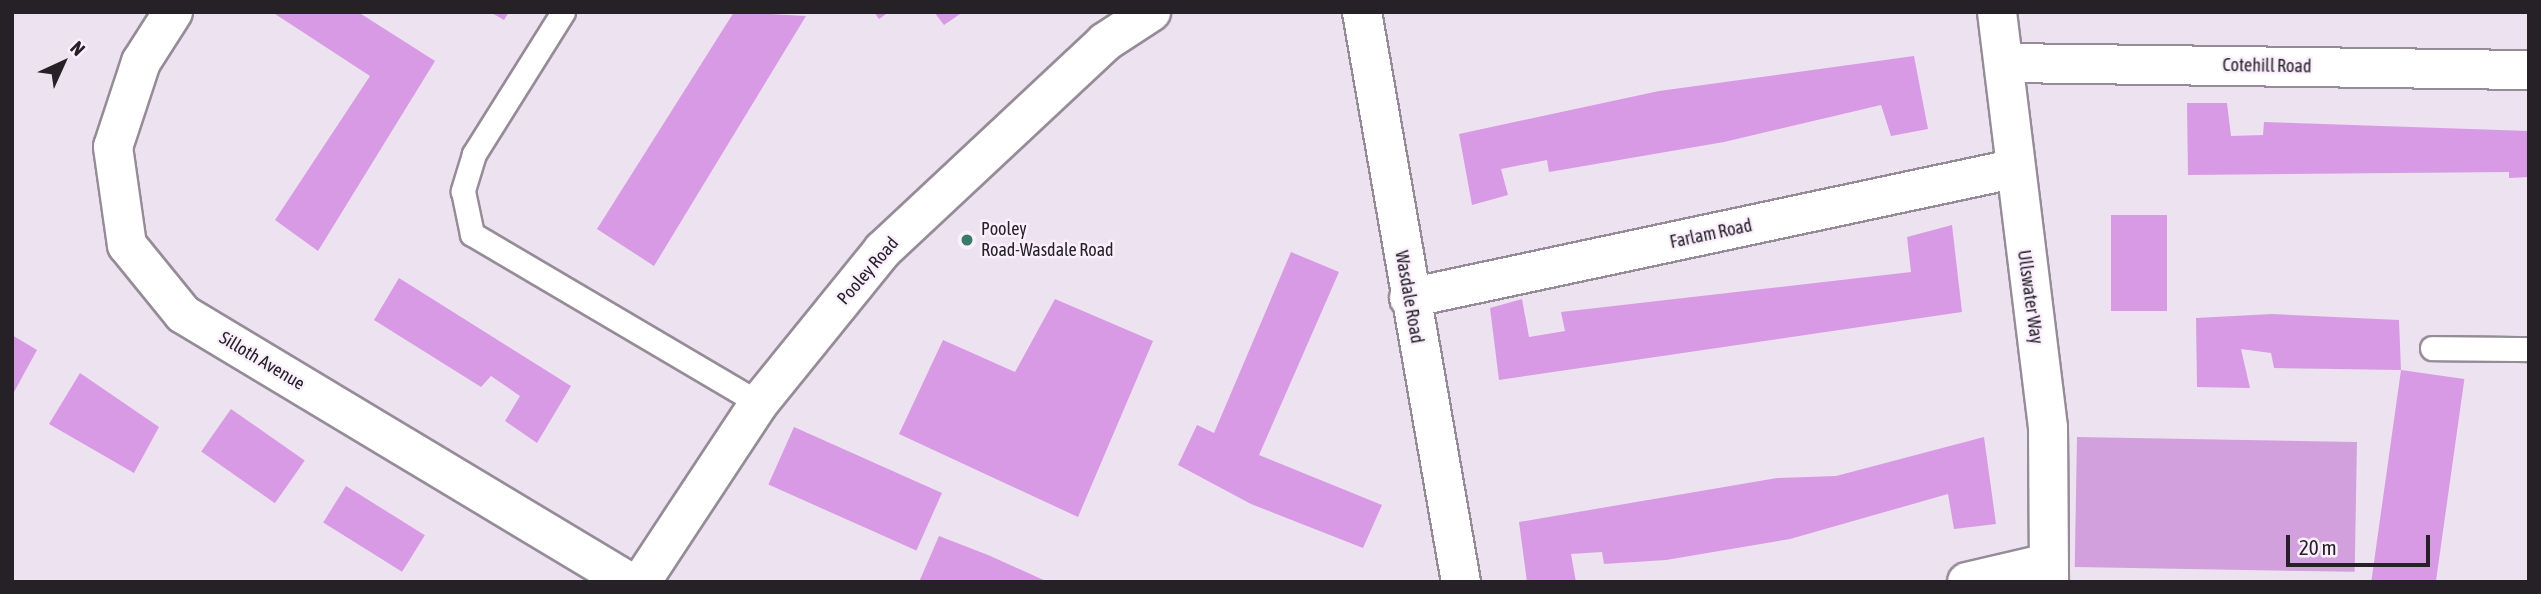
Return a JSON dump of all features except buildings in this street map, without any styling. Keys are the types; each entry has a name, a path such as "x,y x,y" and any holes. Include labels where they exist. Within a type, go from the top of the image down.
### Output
{"street":[{"name":"Silloth Avenue","path":"173,12 141,62 113,147 127,244 183,314 629,582"},
{"name":"Pooley Road","path":"641,582 759,402 883,250 1105,42 1151,12"},
{"name":"Wasdale Road","path":"1362,12 1409,298 1461,582"},
{"name":"Ullswater Way","path":"1997,12 2006,62 2012,169 2048,428 2049,572"},
{"name":"Cotehill Road","path":"2006,62 2529,69"},
{"name":"Farlam Road","path":"1409,298 2012,169"},
{"path":"1967,582 2049,572"}],"lane":[{"path":"563,12 474,153 463,191 472,234 759,402"},
{"path":"2432,348 2529,349"}],"shaded area":[{"path":"2077,437 2357,442 2355,572 2075,567"}],"place":[{"name":"Pooley Road-Wasdale Road","path":"967,240"}]}
